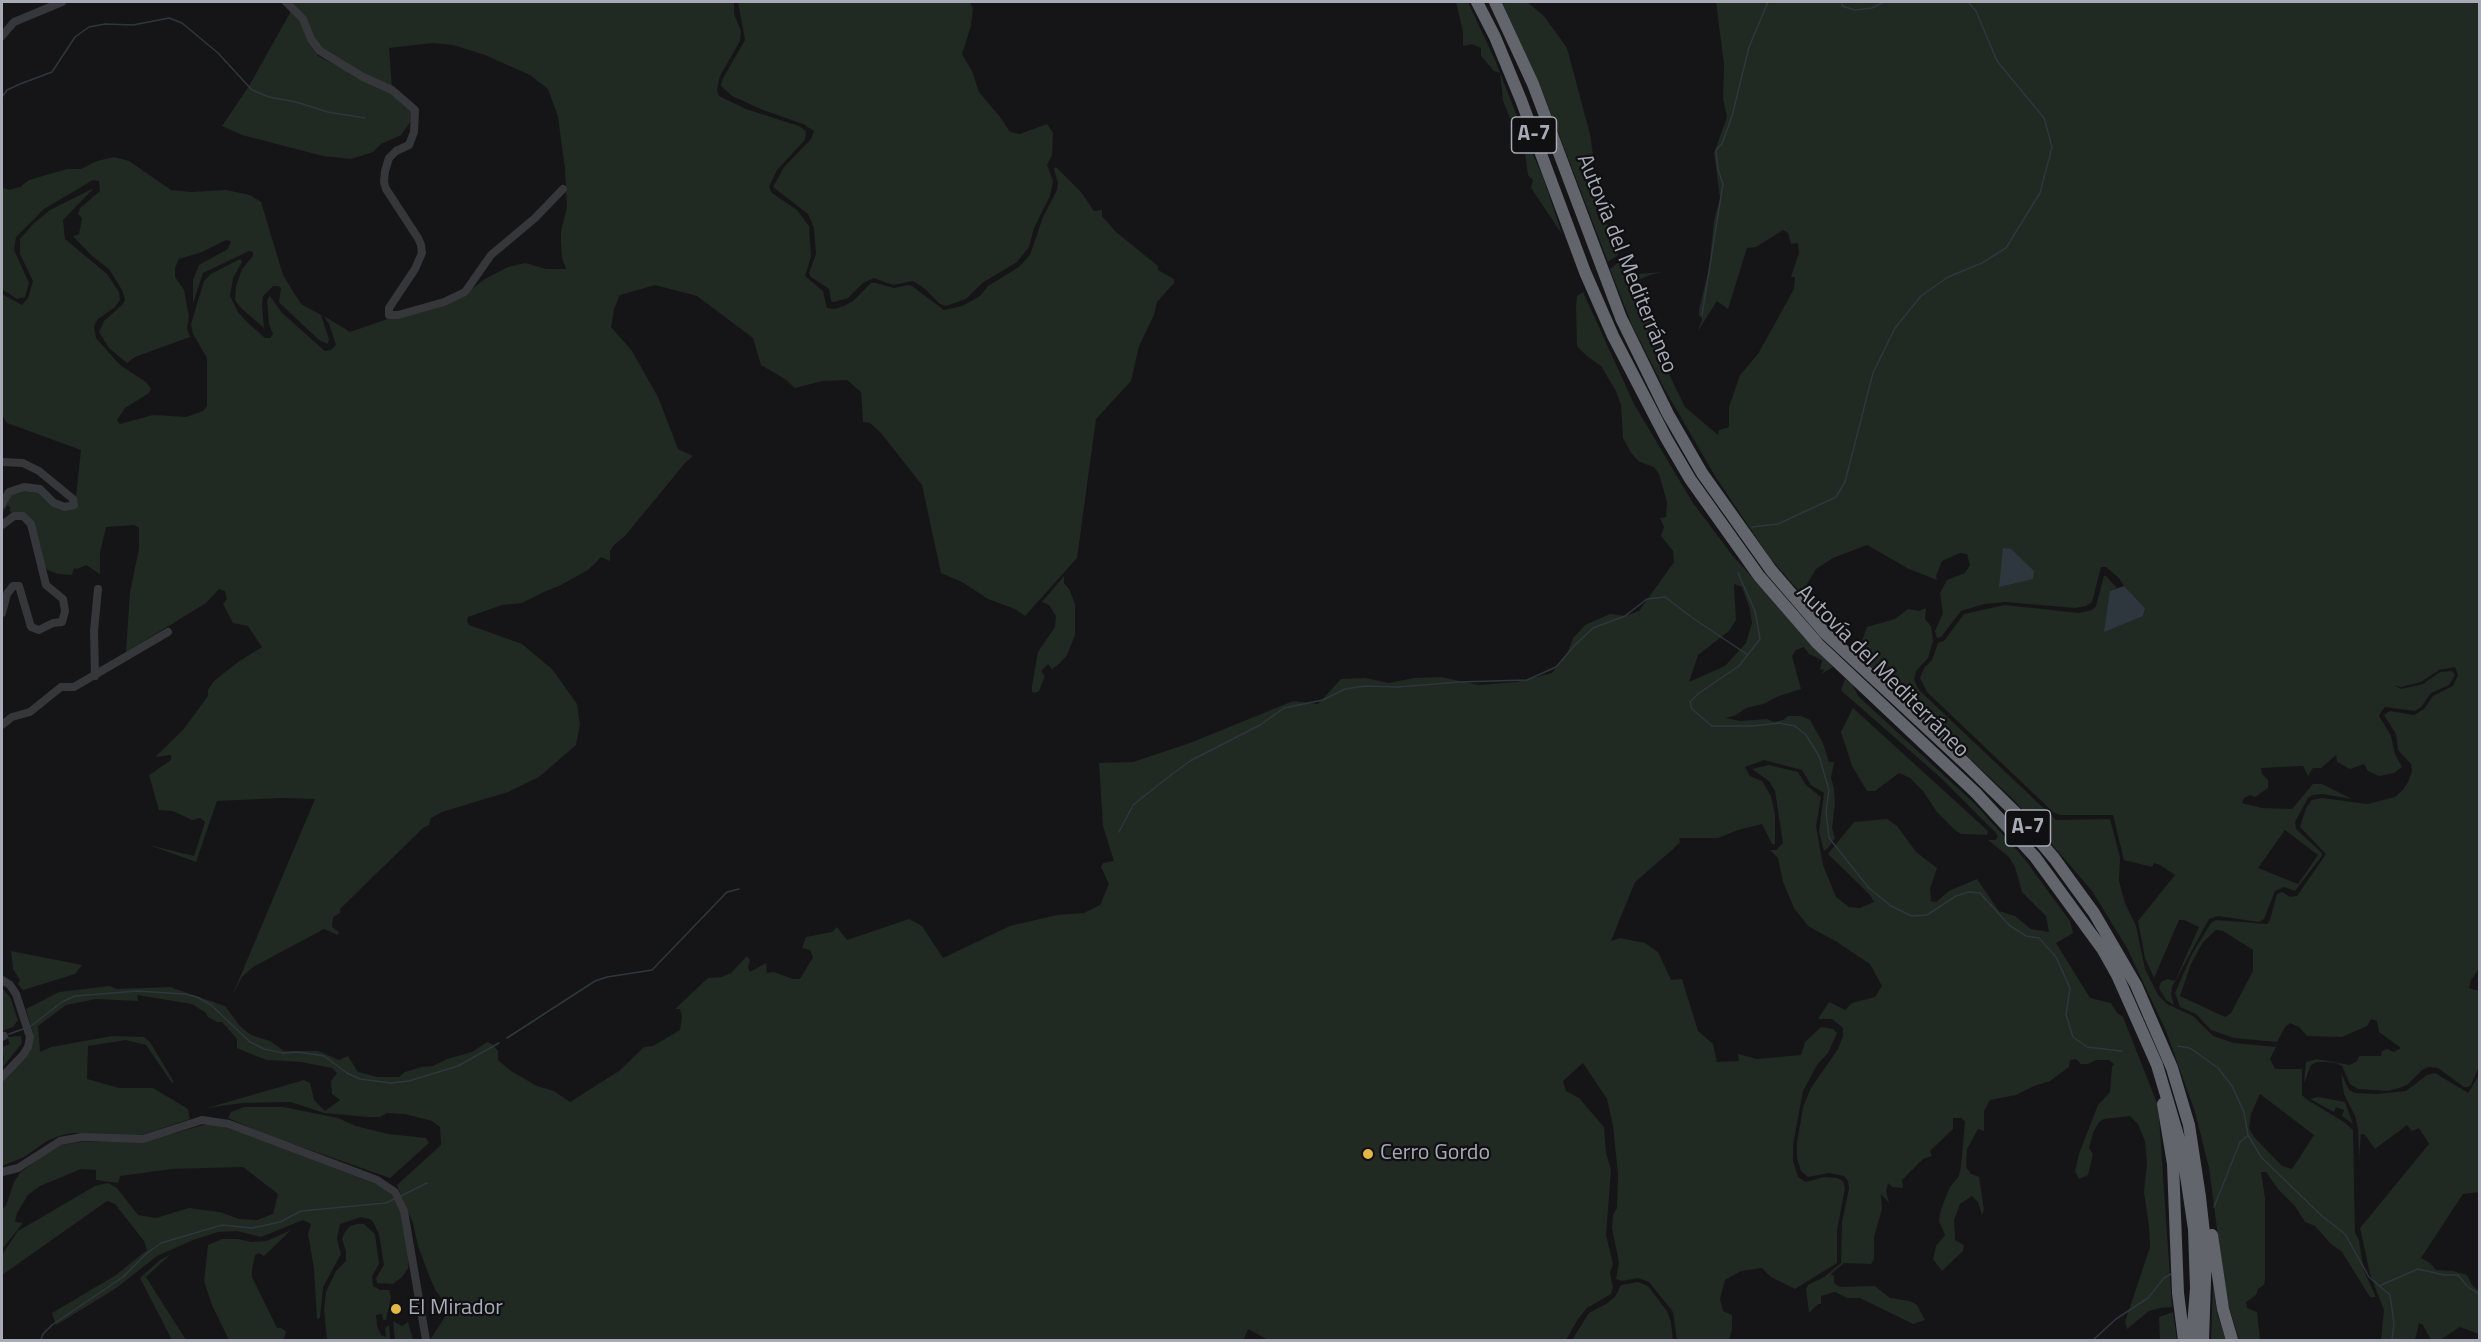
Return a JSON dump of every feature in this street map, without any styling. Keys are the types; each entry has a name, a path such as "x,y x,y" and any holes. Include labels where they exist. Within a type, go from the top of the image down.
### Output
{"highway":[{"name":"Autovía del Mediterráneo","path":"1477,2 1517,89 1585,272 1613,336 1666,438 1729,536 1788,610 1853,679 1976,793 2035,857 2088,930 2134,1017 2165,1098"},
{"name":"Autovía del Mediterráneo","path":"1495,2 1533,84 1621,318 1645,371 1702,473 1739,527 1825,633 2015,812 2054,858 2117,949 2152,1020 2189,1125 2206,1251 2193,1339"},
{"path":"2165,1098 2182,1149 2193,1220 2196,1288 2193,1339"},
{"path":"2165,1098 2173,1164 2178,1293 2193,1339"},
{"path":"2189,1125 2201,1162 2218,1281 2232,1341"}],"street":[{"path":"2,36 14,22 62,2"},
{"path":"286,2 303,19 311,39 320,51 392,90 415,110 414,132 409,146 396,151 389,158 384,182 391,197 418,238 422,252 415,269 389,308 389,315 398,315 444,302 465,292 491,255 535,218 563,189"},
{"path":"2,462 23,463 39,471 74,500 74,505 65,507 54,503 40,489 24,487 9,492 2,504"},
{"path":"2,525 14,516 23,516 30,524 46,585 63,599 65,611 62,622 53,623 39,630 31,627 19,586 13,586 7,594 2,613"},
{"path":"95,676 94,631 98,589"},
{"path":"2,725 12,717 30,712 61,687 74,687 168,632"},
{"path":"2,980 16,993 30,1037 28,1047 2,1077"},
{"path":"2,1172 18,1168 60,1141 82,1137 142,1139 202,1120 229,1124 377,1180 395,1192 404,1211 426,1341"}],"shaded area":[{"path":"289,2 734,2 734,14 741,31 740,41 720,76 717,90 719,96 746,109 799,126 806,131 805,140 777,170 769,187 772,193 797,210 809,226 811,257 805,276 823,291 827,308 834,309 853,301 871,283 894,288 912,286 944,310 962,306 980,296 988,286 1019,267 1030,255 1043,217 1057,190 1058,183 1054,169 1056,167 1081,192 1094,211 1102,210 1102,216 1116,232 1158,266 1158,270 1174,279 1174,283 1157,302 1154,315 1139,346 1131,381 1096,419 1077,558 1025,616 941,573 922,485 881,433 870,423 863,422 861,392 847,380 822,381 795,388 785,379 761,365 753,338 697,296 655,285 620,295 614,309 611,327 632,351 658,397 678,449 693,456 625,536 614,545 610,551 610,561 601,557 588,570 559,586 522,603 502,605 468,617 467,621 469,625 522,644 552,669 577,704 580,725 576,745 539,777 508,792 442,812 431,818 429,825 423,828 340,909 340,913 333,917 332,927 339,932 338,935 324,929 253,967 242,977 232,996 315,799 217,801 196,862 149,845 194,856 205,822 200,818 192,820 173,811 159,810 149,775 171,760 171,755 155,757 183,730 208,696 208,690 214,681 262,647 248,626 233,623 223,604 227,599 225,591 219,589 206,603 126,652 130,592 139,549 139,528 134,525 106,527 100,553 100,574 86,565 74,568 72,575 58,574 48,570 43,564 22,512 13,514 8,505 2,513 2,508 11,493 24,489 39,491 52,505 74,508 78,504 76,496 81,450 7,423 2,415 2,294 22,305 28,298 33,281 20,254 20,239 50,210 94,188 63,220 65,239 107,274 119,292 120,300 115,307 97,320 94,327 96,338 120,365 146,382 151,389 149,393 125,408 117,420 120,424 153,415 186,417 203,411 207,406 207,358 193,334 191,324 204,281 211,274 240,259 242,262 233,278 230,296 238,312 247,322 265,338 270,338 273,334 269,324 267,300 270,296 282,313 325,351 331,350 336,345 324,316 350,332 469,291 485,279 508,267 525,263 546,269 566,269 561,243 561,231 567,207 565,169 558,117 548,89 530,75 485,55 453,45 433,43 389,48 392,88 361,73 320,47"},
{"path":"738,2 970,2 973,9 971,26 962,54 972,71 979,92 1010,132 1020,134 1047,124 1053,133 1052,155 1047,165 1053,181 1050,196 1034,228 1029,247 1017,262 982,283 966,299 946,306 940,304 924,288 913,281 893,285 874,278 863,283 848,298 831,301 829,289 811,277 809,273 816,254 814,228 808,214 773,187 784,167 811,139 814,131 803,124 732,96 721,86 722,80 745,40"},
{"path":"1456,2 1468,2 1495,60 1543,177 1562,234 1531,188 1533,180 1528,175 1524,144 1503,101 1500,73 1494,71 1481,56 1481,48 1472,44 1463,46 1463,32"},
{"path":"1502,2 1527,2 1544,16 1567,48 1590,134 1596,210 1599,220 1613,228 1617,237 1618,255 1608,262 1545,98"},
{"path":"1716,2 2479,2 2480,967 2471,980 2469,988 2479,991 2480,1064 2471,1085 2464,1087 2438,1068 2428,1067 2407,1085 2399,1088 2388,1091 2358,1089 2350,1084 2342,1066 2325,1062 2311,1065 2304,1083 2306,1062 2317,1059 2350,1065 2357,1061 2359,1056 2381,1056 2382,1051 2387,1049 2394,1052 2401,1048 2379,1032 2377,1021 2371,1019 2367,1026 2342,1037 2307,1036 2299,1027 2290,1023 2285,1027 2277,1042 2234,1038 2211,1030 2196,1014 2180,1007 2175,993 2192,954 2211,923 2216,920 2267,924 2277,894 2282,892 2290,897 2297,896 2326,854 2300,827 2306,808 2312,800 2322,798 2367,804 2395,797 2403,790 2412,771 2411,764 2398,750 2396,734 2384,715 2390,711 2414,715 2424,709 2433,696 2453,686 2458,675 2455,667 2439,670 2421,682 2401,687 2394,685 2401,689 2423,684 2440,672 2452,671 2455,675 2449,685 2431,693 2421,707 2415,711 2385,707 2381,712 2379,716 2391,736 2395,754 2402,767 2394,773 2379,776 2368,771 2364,764 2350,769 2337,762 2336,755 2321,768 2313,768 2308,776 2303,766 2261,768 2262,774 2268,780 2268,788 2255,797 2250,795 2244,798 2242,803 2262,808 2292,809 2313,784 2322,784 2352,799 2322,794 2308,798 2295,822 2296,829 2322,853 2321,857 2295,891 2284,887 2275,891 2264,919 2259,922 2218,916 2209,919 2172,987 2171,995 2174,1005 2166,1000 2159,988 2161,982 2167,979 2175,981 2199,927 2179,920 2154,978 2145,958 2138,921 2175,875 2154,863 2152,867 2124,860 2113,815 2060,815 2053,812 1927,692 1920,678 1924,668 1932,660 1938,643 1944,641 1964,614 2005,605 2079,613 2092,610 2096,606 2104,576 2117,588 2110,591 2145,608 2119,578 2106,567 2101,567 2092,602 2086,606 2075,608 2005,602 1984,604 1961,611 1941,637 1937,638 1935,631 1943,613 1940,593 1947,580 1965,573 1970,565 1967,554 1960,553 1942,561 1936,576 1937,580 1909,569 1867,545 1833,558 1816,569 1807,584 1823,615 1849,648 1770,558 1715,476 1665,390 1632,325 1610,269 1619,262 1638,274 1663,272 1632,283 1636,292 1645,299 1657,329 1666,368 1685,407 1718,435 1719,430 1729,427 1729,407 1740,375 1758,354 1794,289 1795,277 1791,277 1799,253 1798,243 1791,244 1788,233 1783,230 1756,247 1747,248 1728,309 1717,301 1698,331 1702,319 1699,310 1709,268 1714,220 1720,198 1714,153 1727,117 1723,99 1724,65","holes":["2285,830 2318,855 2298,884 2258,868","2216,930 2223,931 2253,950 2253,971 2231,1013 2225,1017 2180,996 2191,964 2203,942"]},
{"path":"291,11 300,19 318,56 390,93 413,111 411,121 401,135 381,144 373,152 351,159 323,156 242,135 222,126 249,86"},
{"path":"114,157 129,161 171,190 191,192 226,190 250,195 261,202 283,275 301,304 321,315 329,339 328,344 319,340 279,302 281,288 278,286 273,286 263,296 264,328 240,307 235,300 236,286 242,269 253,256 253,252 249,251 203,273 193,303 193,280 199,265 228,249 231,241 226,240 202,252 179,259 175,268 175,277 184,290 189,316 187,328 190,337 135,357 127,363 109,348 99,332 104,321 123,304 125,299 122,290 109,269 92,256 73,236 79,234 82,218 78,214 80,208 100,191 99,181 93,180 44,209 16,237 14,250 29,283 25,297 17,299 2,289 2,187 9,190 20,187 29,180 67,169 81,169 97,161"},
{"path":"1583,292 1634,404 1693,503 1733,556 1833,667 1822,674 1824,669 1820,670 1822,660 1809,654 1804,647 1796,650 1792,656 1801,689 1746,708 1726,718 1740,721 1767,719 1774,722 1788,716 1801,716 1810,720 1823,743 1829,762 1834,762 1831,778 1835,804 1832,828 1835,838 1828,848 1824,851 1819,832 1824,793 1811,785 1802,770 1764,760 1745,767 1750,776 1762,781 1771,796 1775,815 1775,844 1772,844 1762,824 1718,838 1679,838 1680,842 1672,850 1635,882 1611,941 1620,938 1645,943 1658,952 1671,980 1682,979 1698,1031 1713,1044 1717,1062 1739,1061 1738,1054 1757,1059 1801,1055 1805,1042 1821,1027 1833,1029 1837,1033 1828,1053 1817,1065 1803,1091 1793,1145 1793,1161 1798,1177 1806,1182 1824,1177 1843,1181 1845,1188 1837,1230 1837,1263 1795,1289 1771,1277 1762,1268 1741,1271 1725,1280 1720,1299 1723,1311 1732,1315 1729,1340 1677,1340 1673,1312 1649,1282 1638,1278 1622,1281 1616,1279 1619,1263 1612,1228 1613,1215 1617,1208 1618,1174 1613,1126 1607,1099 1583,1063 1563,1081 1566,1091 1579,1098 1604,1127 1606,1153 1611,1170 1606,1235 1613,1264 1610,1273 1613,1288 1611,1294 1587,1308 1566,1340 1268,1340 1248,1329 1244,1339 1247,1340 430,1340 450,1309 436,1291 430,1278 418,1246 413,1223 397,1185 441,1145 440,1127 432,1121 405,1114 387,1113 380,1117 368,1117 324,1113 291,1102 242,1103 207,1108 304,1080 310,1083 314,1100 325,1111 340,1100 332,1094 331,1081 337,1073 332,1068 301,1062 267,1060 256,1056 237,1048 237,1039 222,1022 208,1017 206,1013 192,1004 137,995 138,1001 96,999 66,1005 38,1026 40,1052 51,1047 112,1036 144,1037 150,1042 174,1082 172,1083 146,1045 126,1040 88,1046 87,1079 119,1088 153,1088 188,1109 190,1119 139,1136 73,1133 59,1136 47,1141 24,1157 2,1166 2,1081 31,1046 33,1033 26,1009 59,992 110,986 117,989 170,987 225,1006 240,1026 251,1035 270,1041 284,1051 318,1051 339,1060 348,1056 358,1072 378,1077 399,1077 405,1072 433,1066 447,1059 472,1052 487,1042 498,1051 498,1060 511,1071 537,1086 554,1091 570,1102 619,1071 644,1047 653,1046 680,1030 682,1017 680,1009 675,1009 708,978 722,977 731,973 747,956 750,960 748,968 750,972 766,963 767,973 774,972 793,979 800,979 813,957 810,950 802,948 806,937 832,932 837,927 847,940 909,919 922,926 943,958 1010,926 1057,915 1084,913 1100,905 1109,884 1101,867 1103,863 1114,861 1103,826 1099,763 1133,762 1190,743 1293,701 1318,704 1341,679 1365,678 1389,683 1414,678 1441,677 1479,685 1517,682 1552,673 1567,654 1573,638 1585,625 1610,614 1625,616 1639,611 1674,562 1673,551 1661,536 1664,527 1660,518 1666,517 1667,502 1659,474 1654,467 1640,462 1631,453 1623,438 1621,405 1616,391 1601,366 1577,346 1577,296","holes":["1734,584 1742,587 1750,609 1752,623 1746,643 1725,666 1689,682 1698,655 1729,631 1736,620"]},
{"path":"2003,548 2011,549 2034,571 2033,579 1999,587"},
{"path":"1064,576 1064,583 1075,604 1075,635 1067,655 1060,663 1052,669 1048,664 1041,671 1045,676 1039,691 1035,693 1032,692 1032,686 1038,652 1055,627 1056,616 1049,605 1042,602"},
{"path":"2124,586 2145,608 2143,616 2104,632 2110,591"},
{"path":"1926,608 1925,619 1931,626 1933,641 1928,658 1916,671 1914,680 1919,690 2056,820 2110,819 2120,857 2119,881 2125,903 2136,926 2145,969 2158,995 2167,1004 2193,1016 2213,1036 2234,1043 2276,1047 2270,1059 2275,1069 2302,1069 2302,1095 2353,1130 2355,1233 2359,1240 2364,1271 2376,1297 2370,1297 2342,1252 2331,1244 2315,1226 2305,1222 2295,1206 2278,1189 2266,1172 2261,1172 2265,1198 2265,1279 2264,1285 2258,1289 2256,1295 2246,1302 2247,1308 2257,1312 2260,1340 2239,1340 2226,1296 2209,1168 2195,1112 2166,1031 2127,948 2092,891 2013,799 1857,654 1867,627 1895,619 1908,609 1919,611","holes":["2260,1094 2314,1135 2292,1169 2282,1166 2254,1137 2249,1128 2251,1114"]},
{"path":"1845,679 1852,684 1858,696 1975,804 2023,857 2070,921 2073,933 2056,943 2090,998 2111,1003 2117,1013 2123,1017 2157,1103 2172,1307 2149,1311 2127,1329 2125,1322 2150,1247 2144,1192 2147,1163 2145,1141 2138,1124 2130,1116 2104,1119 2099,1122 2089,1148 2093,1154 2088,1175 2079,1179 2075,1171 2079,1154 2098,1105 2110,1092 2114,1064 2109,1060 2096,1060 2088,1064 2081,1064 2076,1059 2070,1060 2069,1067 2050,1081 2016,1095 1990,1100 1984,1111 1984,1131 1978,1129 1967,1149 1966,1167 1971,1174 1979,1177 1984,1210 1982,1215 1978,1202 1972,1196 1960,1204 1954,1220 1955,1240 1964,1245 1963,1251 1942,1271 1933,1259 1936,1246 1945,1235 1939,1221 1941,1209 1950,1187 1959,1176 1965,1122 1962,1118 1953,1118 1953,1129 1930,1151 1932,1156 1923,1159 1902,1180 1903,1188 1892,1187 1888,1183 1886,1191 1889,1203 1881,1194 1882,1209 1874,1237 1874,1259 1871,1264 1844,1263 1831,1274 1834,1276 1834,1283 1840,1287 1875,1286 1890,1298 1910,1301 1917,1305 1925,1320 1913,1324 1860,1298 1847,1298 1835,1292 1821,1296 1821,1304 1809,1313 1806,1289 1808,1285 1824,1277 1841,1263 1842,1222 1849,1189 1848,1181 1844,1176 1829,1173 1808,1177 1801,1171 1797,1158 1803,1107 1811,1088 1838,1049 1843,1036 1843,1028 1832,1019 1818,1019 1829,1002 1845,1010 1852,1003 1875,997 1882,986 1870,964 1808,926 1794,908 1783,882 1778,858 1770,850 1776,850 1783,843 1775,791 1769,781 1752,769 1769,765 1798,772 1806,785 1821,797 1816,826 1823,865 1836,897 1849,907 1860,908 1874,902 1870,895 1828,854 1854,822 1887,819 1897,826 1916,852 1937,868 1930,889 1931,901 1936,902 1949,891 1977,879 1999,911 2015,916 2031,929 2049,932 2046,916 2022,892 2015,867 2009,857 1988,840 1995,840 1998,837 1996,833 1941,778 1841,690"},
{"path":"1853,708 1988,831 1987,835 1961,834 1956,831 1937,812 1923,791 1910,778 1899,773 1875,791 1867,791 1852,766 1841,732"},
{"path":"11,951 82,965 75,974 23,990 18,984 20,980 13,969"},
{"path":"2,988 10,997 18,1020 13,1027 2,1031"},
{"path":"21,1036 22,1043 2,1068 4,1058 2,1047 10,1044 7,1037"},
{"path":"2341,1073 2349,1090 2355,1093 2377,1094 2406,1091 2427,1075 2435,1073 2468,1093 2479,1075 2479,1192 2463,1194 2421,1258 2436,1270 2467,1275 2472,1285 2479,1291 2479,1334 2460,1327 2440,1340 2431,1340 2423,1325 2419,1323 2415,1340 2381,1340 2384,1310 2370,1274 2360,1228 2429,1144 2419,1128 2412,1131 2407,1125 2375,1149 2365,1135 2361,1134 2359,1157 2358,1129 2355,1116 2344,1094"},
{"path":"2318,1097 2345,1102 2353,1124 2342,1116 2344,1110 2336,1107 2334,1112 2310,1099"},
{"path":"244,1107 283,1107 338,1118 356,1126 388,1134 426,1138 429,1143 390,1178 265,1134 228,1118 231,1112"},
{"path":"207,1124 241,1132 381,1186 391,1194 400,1210 409,1257 408,1268 402,1277 393,1284 377,1283 376,1278 384,1265 379,1234 372,1220 361,1217 340,1224 337,1239 341,1254 323,1287 320,1318 317,1319 314,1268 308,1234 311,1224 303,1220 261,1237 237,1231 218,1232 193,1240 157,1256 115,1289 56,1325 52,1313 116,1275 147,1250 144,1241 115,1204 107,1201 2,1275 2,1255 18,1231 95,1186 108,1183 117,1188 138,1215 156,1218 189,1208 220,1212 239,1219 257,1220 273,1214 278,1194 243,1167 172,1169 120,1176 118,1183 96,1180 96,1170 81,1169 40,1186 28,1195 17,1213 15,1222 23,1223 2,1249 2,1209 6,1206 14,1182 20,1173 42,1156 61,1145 81,1142 143,1142"},
{"path":"364,1224 375,1234 379,1264 372,1276 373,1286 380,1290 389,1290 391,1297 386,1320 383,1320 382,1314 376,1315 377,1326 381,1335 386,1337 385,1328 389,1325 390,1340 327,1340 324,1310 326,1292 336,1271 346,1261 342,1239 345,1232 350,1226"},
{"path":"291,1230 264,1256 259,1253 255,1255 252,1269 252,1277 277,1328 286,1331 284,1340 229,1340 212,1305 204,1281 208,1245 222,1239 267,1241"},
{"path":"171,1254 146,1277 186,1340 172,1340 140,1278 160,1260"},
{"path":"1638,1282 1648,1286 1667,1311 1673,1340 1572,1340 1589,1313 1615,1297 1621,1285"},
{"path":"2213,1284 2217,1313 2226,1340 2211,1340"},
{"path":"2173,1312 2177,1340 2160,1340 2159,1317"},
{"path":"393,1321 402,1326 408,1322 413,1340 395,1340"}],"waterway":[{"path":"1702,315 1723,184 1718,169 1716,150 1722,144 1732,116 1749,47 1768,2"},
{"path":"1842,2 1842,6 1855,10 1872,8 1884,2"},
{"path":"1752,527 1778,524 1836,497 1845,482 1873,373 1895,328 1921,296 1948,277 1982,263 2006,248 2040,193 2052,147 2044,118 1997,61 1976,11 1968,2"},
{"path":"2,97 7,90 52,72 75,37 89,27 105,24 133,25 169,18 182,23 218,53 252,90 269,97 296,102 328,112 365,118"},
{"path":"1738,573 1755,611 1760,639 1739,666 1699,693 1690,702 1692,709 1712,726 1753,726 1779,723 1795,726 1806,735 1819,756 1829,790 1826,812 1829,838 1869,888 1891,906 1912,916 1927,915 1956,896 1968,892 1980,893 2009,925 2026,936 2039,938 2056,957 2070,988 2066,1015 2073,1037 2087,1047 2122,1051"},
{"path":"1119,832 1133,805 1167,778 1190,761 1260,725 1284,708 1323,700 1345,689 1365,686 1398,687 1527,680 1556,667 1593,628 1625,616 1647,599 1665,597 1748,655"},
{"path":"507,1038 595,981 652,970 727,892 739,889"},
{"path":"31,1026 62,1002 75,996 137,991 185,994 197,997 211,1005 250,1042 264,1049 324,1056 347,1073 360,1079 391,1083 409,1081 458,1066 499,1043"},
{"path":"9,1034 23,1029"},
{"path":"2178,1046 2190,1048 2218,1068 2232,1086 2244,1112 2248,1135 2261,1157 2322,1216 2345,1234 2369,1277 2390,1295 2394,1323 2392,1340"},
{"path":"2214,1207 2240,1142 2247,1136"},
{"path":"401,1196 427,1183"},
{"path":"41,1340 43,1334 52,1325 123,1277 146,1254 161,1243 222,1225 252,1228 280,1222 301,1211 386,1203 394,1199"},
{"path":"2379,1286 2418,1269 2444,1275 2458,1275 2467,1286 2480,1295"},
{"path":"2093,1340 2116,1319 2148,1298 2164,1278 2171,1274"}],"place":[{"name":"Cerro Gordo","path":"1368,1154"},
{"name":"El Mirador","path":"396,1309"}]}
